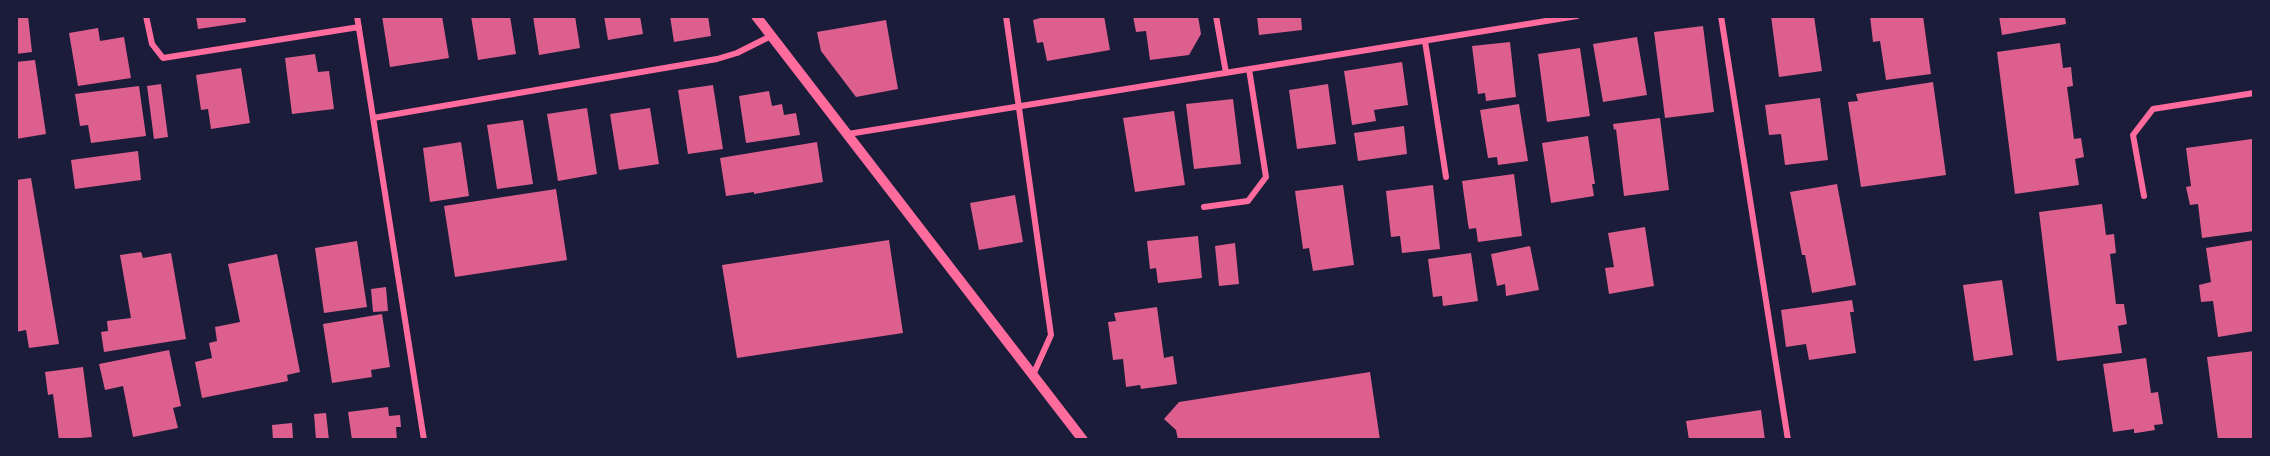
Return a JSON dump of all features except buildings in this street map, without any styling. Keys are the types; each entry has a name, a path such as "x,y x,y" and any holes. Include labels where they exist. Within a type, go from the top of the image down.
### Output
{"street":[{"path":"146,16 152,44 163,58 359,27"},
{"path":"357,16 424,440"},
{"path":"756,16 1083,440"},
{"path":"1006,16 1051,335 1033,375"},
{"path":"1216,16 1226,74"},
{"path":"848,134 1577,16"},
{"path":"1721,16 1788,440"},
{"path":"373,117 717,59 737,53 771,36"},
{"path":"1425,41 1446,177"},
{"path":"1204,207 1248,201 1266,177 1249,69"},
{"path":"2144,196 2133,135 2154,109 2253,93"}]}
